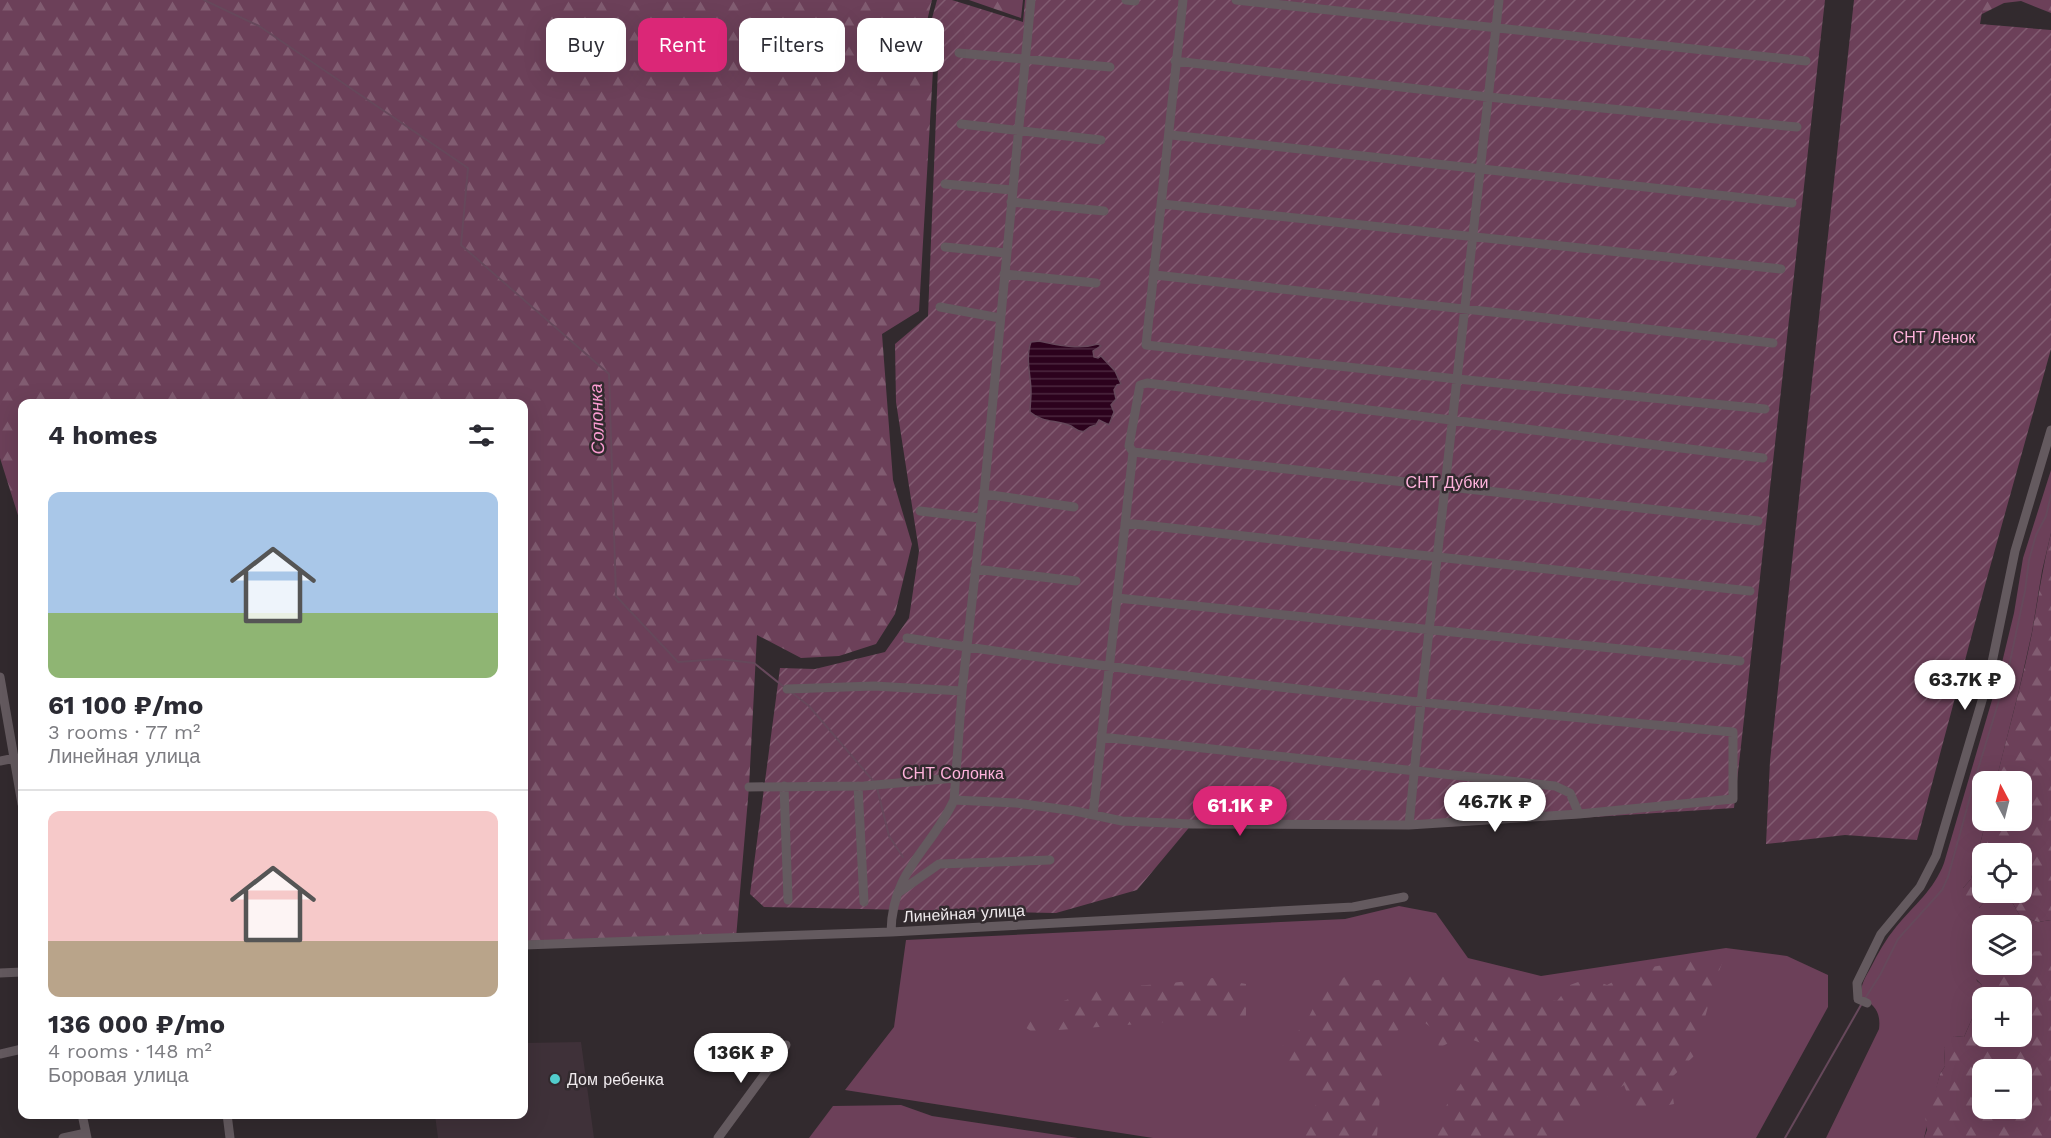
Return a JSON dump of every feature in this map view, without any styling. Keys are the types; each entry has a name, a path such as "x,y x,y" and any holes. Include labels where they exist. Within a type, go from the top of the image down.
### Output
{"street":[{"path":"891,932 891,913 896,894 907,871 947,815 954,800 962,691 984,494 1031,0"},
{"path":"1183,0 1146,345 1457,379 1765,409"},
{"path":"1236,0 1806,61"},
{"path":"1409,825 1499,0"},
{"path":"959,53 1110,67"},
{"path":"1175,61 1488,97 1797,127"},
{"path":"961,124 1101,140"},
{"path":"1171,135 1792,203"},
{"path":"945,184 1012,190"},
{"path":"1011,202 1104,211"},
{"path":"1161,204 1781,269"},
{"path":"945,247 1006,253"},
{"path":"1004,274 1096,283"},
{"path":"1155,275 1773,343"},
{"path":"940,307 1000,318"},
{"path":"1093,815 1133,452 1129,446 1140,385 1146,383 1763,458"},
{"path":"1862,1001 1857,982 1881,934 1920,887 1936,856 1989,677 2015,551 2051,430"},
{"path":"1133,452 1758,521"},
{"path":"984,494 1074,507"},
{"path":"920,511 980,518"},
{"path":"1125,524 1750,591"},
{"path":"975,569 1076,581"},
{"path":"1118,598 1740,661"},
{"path":"907,638 1421,704 1733,732 1733,799 1579,814 1409,825 1191,824 1122,821 1016,803 954,800"},
{"path":"0,677 18,778"},
{"path":"787,689 874,686 962,691"},
{"path":"1101,737 1555,786 1570,794 1579,814"},
{"path":"0,761 15,758"},
{"path":"749,787 858,786 956,778"},
{"path":"784,786 788,900"},
{"path":"858,786 864,902"},
{"path":"896,894 939,864 1050,860"},
{"name":"Линейная улица","path":"528,945 891,932 1353,907 1404,897"},
{"path":"0,973 18,972"},
{"path":"718,1138 786,1045"},
{"path":"0,1054 18,1050"},
{"path":"63,1138 86,1136 83,1119"},
{"path":"228,1119 230,1138"}],"shaded area":[{"path":"1039,341 1068,346 1083,347 1098,344 1101,346 1093,351 1094,357 1101,356 1115,371 1121,384 1117,385 1114,390 1116,399 1111,405 1114,412 1109,425 1099,420 1096,425 1083,432 1066,424 1045,420 1030,412 1028,354 1031,342"},
{"name":"Дом ребенка","path":"581,1042 594,1138 438,1138 436,1119 528,1119 528,1043"}],"green space":[{"path":"0,0 932,0 928,18 857,18 857,72 933,72 919,311 882,334 893,480 912,544 895,614 876,644 839,656 801,658 757,635 749,787 736,938 528,945 528,399 18,399 18,515 0,458"},
{"name":"СНТ Дубки","path":"937,0 952,0 1023,22 1025,0 1825,0 1734,808 1439,827 1192,824 1137,890 1056,913 764,907 750,894 780,668 815,669 885,652 909,618 919,551 896,402 895,344 928,316 938,72 944,72 944,18 932,18"},
{"path":"969,0 1023,0 1021,18"},
{"name":"СНТ Ленок","path":"1854,0 1984,0 1980,24 2051,30 2051,349 1917,840 1845,835 1766,844 1770,761"},
{"path":"1921,0 2051,0 2051,13 2021,1 2004,3 1970,20"},
{"path":"2051,470 2051,533 2032,632 1999,771 1972,771 1972,831 1983,831 1980,843 1972,843 1972,875 1963,888 1972,899 1972,903 1979,908 1983,903 2013,903 2019,915 1972,915 1972,975 1975,975 1982,987 1972,987 1972,1019 1964,1037 1954,1036 1944,1048 1945,1066 1940,1074 1924,1138 1826,1138 1879,1029 1876,1010 1861,998 1863,982 1889,936 1929,889 1944,863 1997,683 2014,613 2023,558"},
{"path":"2051,533 2051,920 2038,922 2032,920 2032,915 2019,915 2013,903 2032,903 2032,843 1980,843 1983,831 2032,831 2032,771 1998,771 2028,652"},
{"path":"1972,875 1972,903 1983,903 1979,908 1969,909 1963,905 1961,897 1963,888"},
{"path":"1399,906 1436,913 1468,958 1541,976 1726,948 1787,956 1828,975 1828,1007 1756,1138 1153,1138 845,1090 894,1027 906,940 1345,919"},
{"path":"2032,920 2038,922 2051,920 2051,952 2032,952"},
{"path":"2032,952 2051,952 2051,1138 1924,1138 1927,1130 1925,1115 1927,1105 1933,1098 1940,1074 1945,1066 1944,1048 1948,1038 1964,1037 1972,1019 1972,1047 2032,1047 2032,987 1982,987 1973,976 2032,975"},
{"path":"1717,955 1724,958 1714,984 1695,1055 1670,1079 1674,1104 1653,1108 1632,1106 1624,1085 1597,1104 1574,1112 1567,1138 1425,1138 1484,1044 1462,1036 1439,1048 1436,1031 1417,1017 1396,1032 1388,1054 1381,1081 1377,1136 1306,1138 1301,1132 1318,1101 1320,1089 1288,1077 1282,1065 1283,1044 1305,1025 1319,996 1332,982 1347,976 1369,981 1430,974 1459,980 1477,975 1497,991 1498,973 1511,972 1531,976 1536,999 1557,1001 1570,985 1589,978 1607,985 1636,970"},
{"path":"1213,978 1246,984 1246,1016 1032,1032 1018,1022 1022,1013 1056,1022 1061,1002 1098,988"},
{"path":"901,1105 932,1116 1078,1138 809,1138 833,1106"}],"waterway":[{"name":"Солонка","path":"204,0 259,26 468,168 461,245 609,374 616,596 678,662 719,659 754,663 784,687"},
{"path":"1864,1000 1880,975 1898,939 1942,890 1948,877 2008,671 2025,591 2029,560 2036,535 2046,516 2051,495"},
{"name":"Солонка","path":"791,692 809,706 875,783"},
{"name":"Солонка","path":"877,788 889,836 903,857"},
{"path":"1785,1138 1861,1005"}],"place":[{"name":"Дом ребенка","path":"555,1079"}],"park label":[{"name":"СНТ Солонка","path":"953,773"}]}
